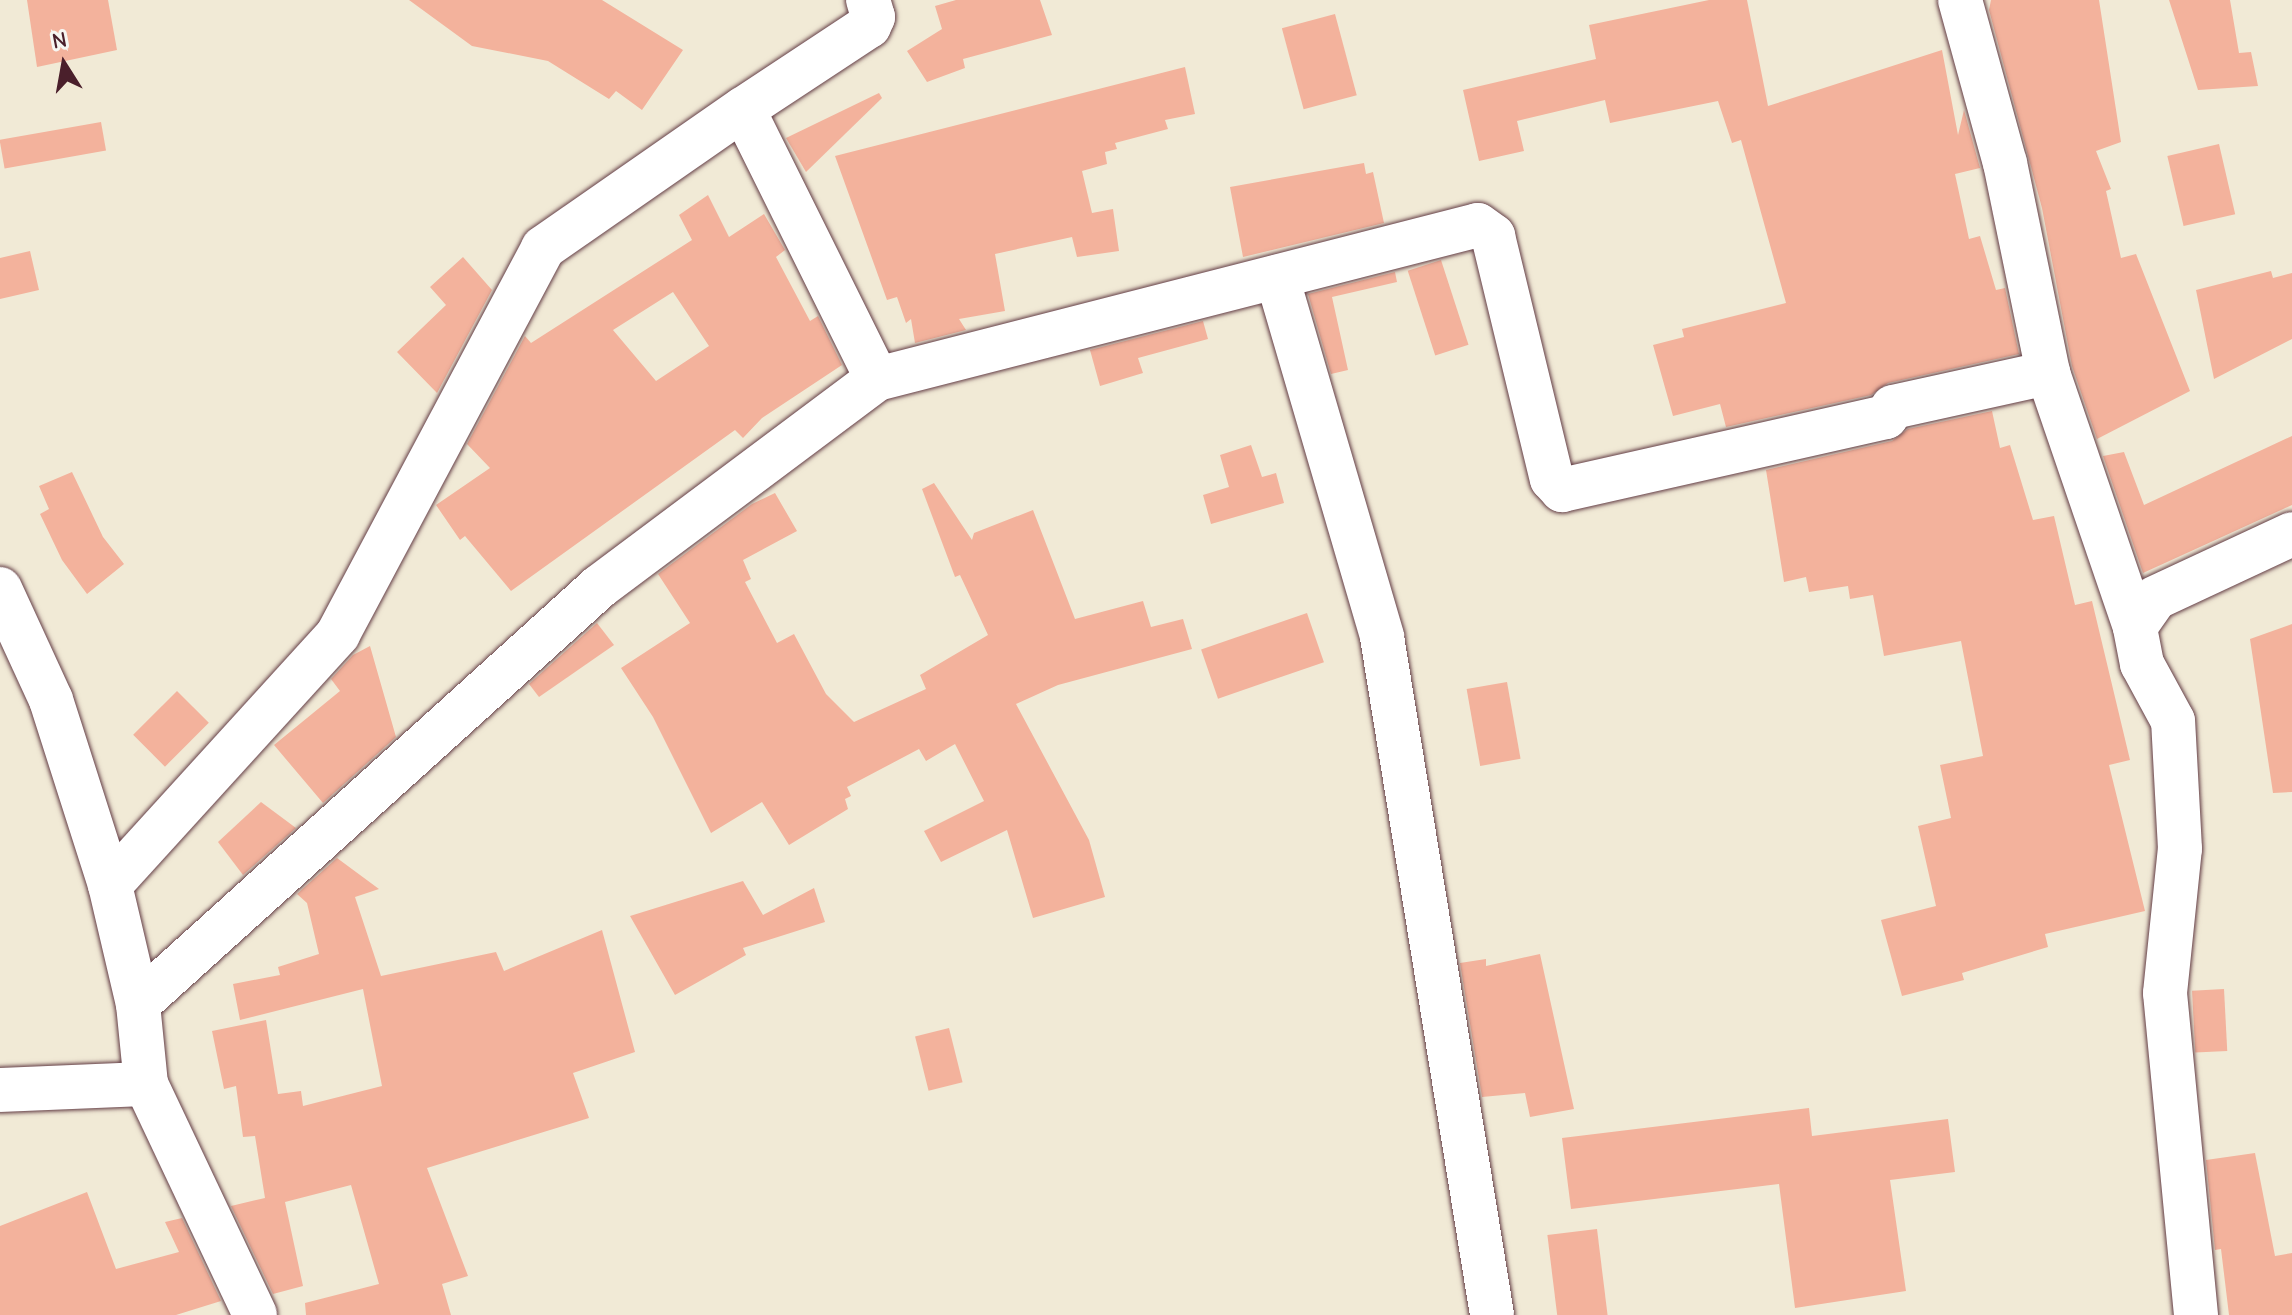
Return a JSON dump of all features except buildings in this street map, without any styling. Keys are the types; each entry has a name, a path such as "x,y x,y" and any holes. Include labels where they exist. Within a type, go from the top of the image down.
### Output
{"street":[{"path":"110,885 338,634 543,248 869,26 873,17 868,0"},
{"path":"1960,0 2005,163 2048,373 2135,627 2142,664 2173,721 2180,849 2165,993 2196,1315"},
{"path":"743,109 877,379"},
{"path":"138,1004 599,587 877,379 1478,225 1493,236 1552,479 1562,490 1886,417 1893,407 2048,373"},
{"path":"1277,277 1382,637 1492,1315"},
{"path":"2135,627 2155,598 2292,534"},
{"path":"0,589 51,700 110,885 138,1004 146,1084 255,1315"},
{"path":"0,1090 146,1084"}]}
